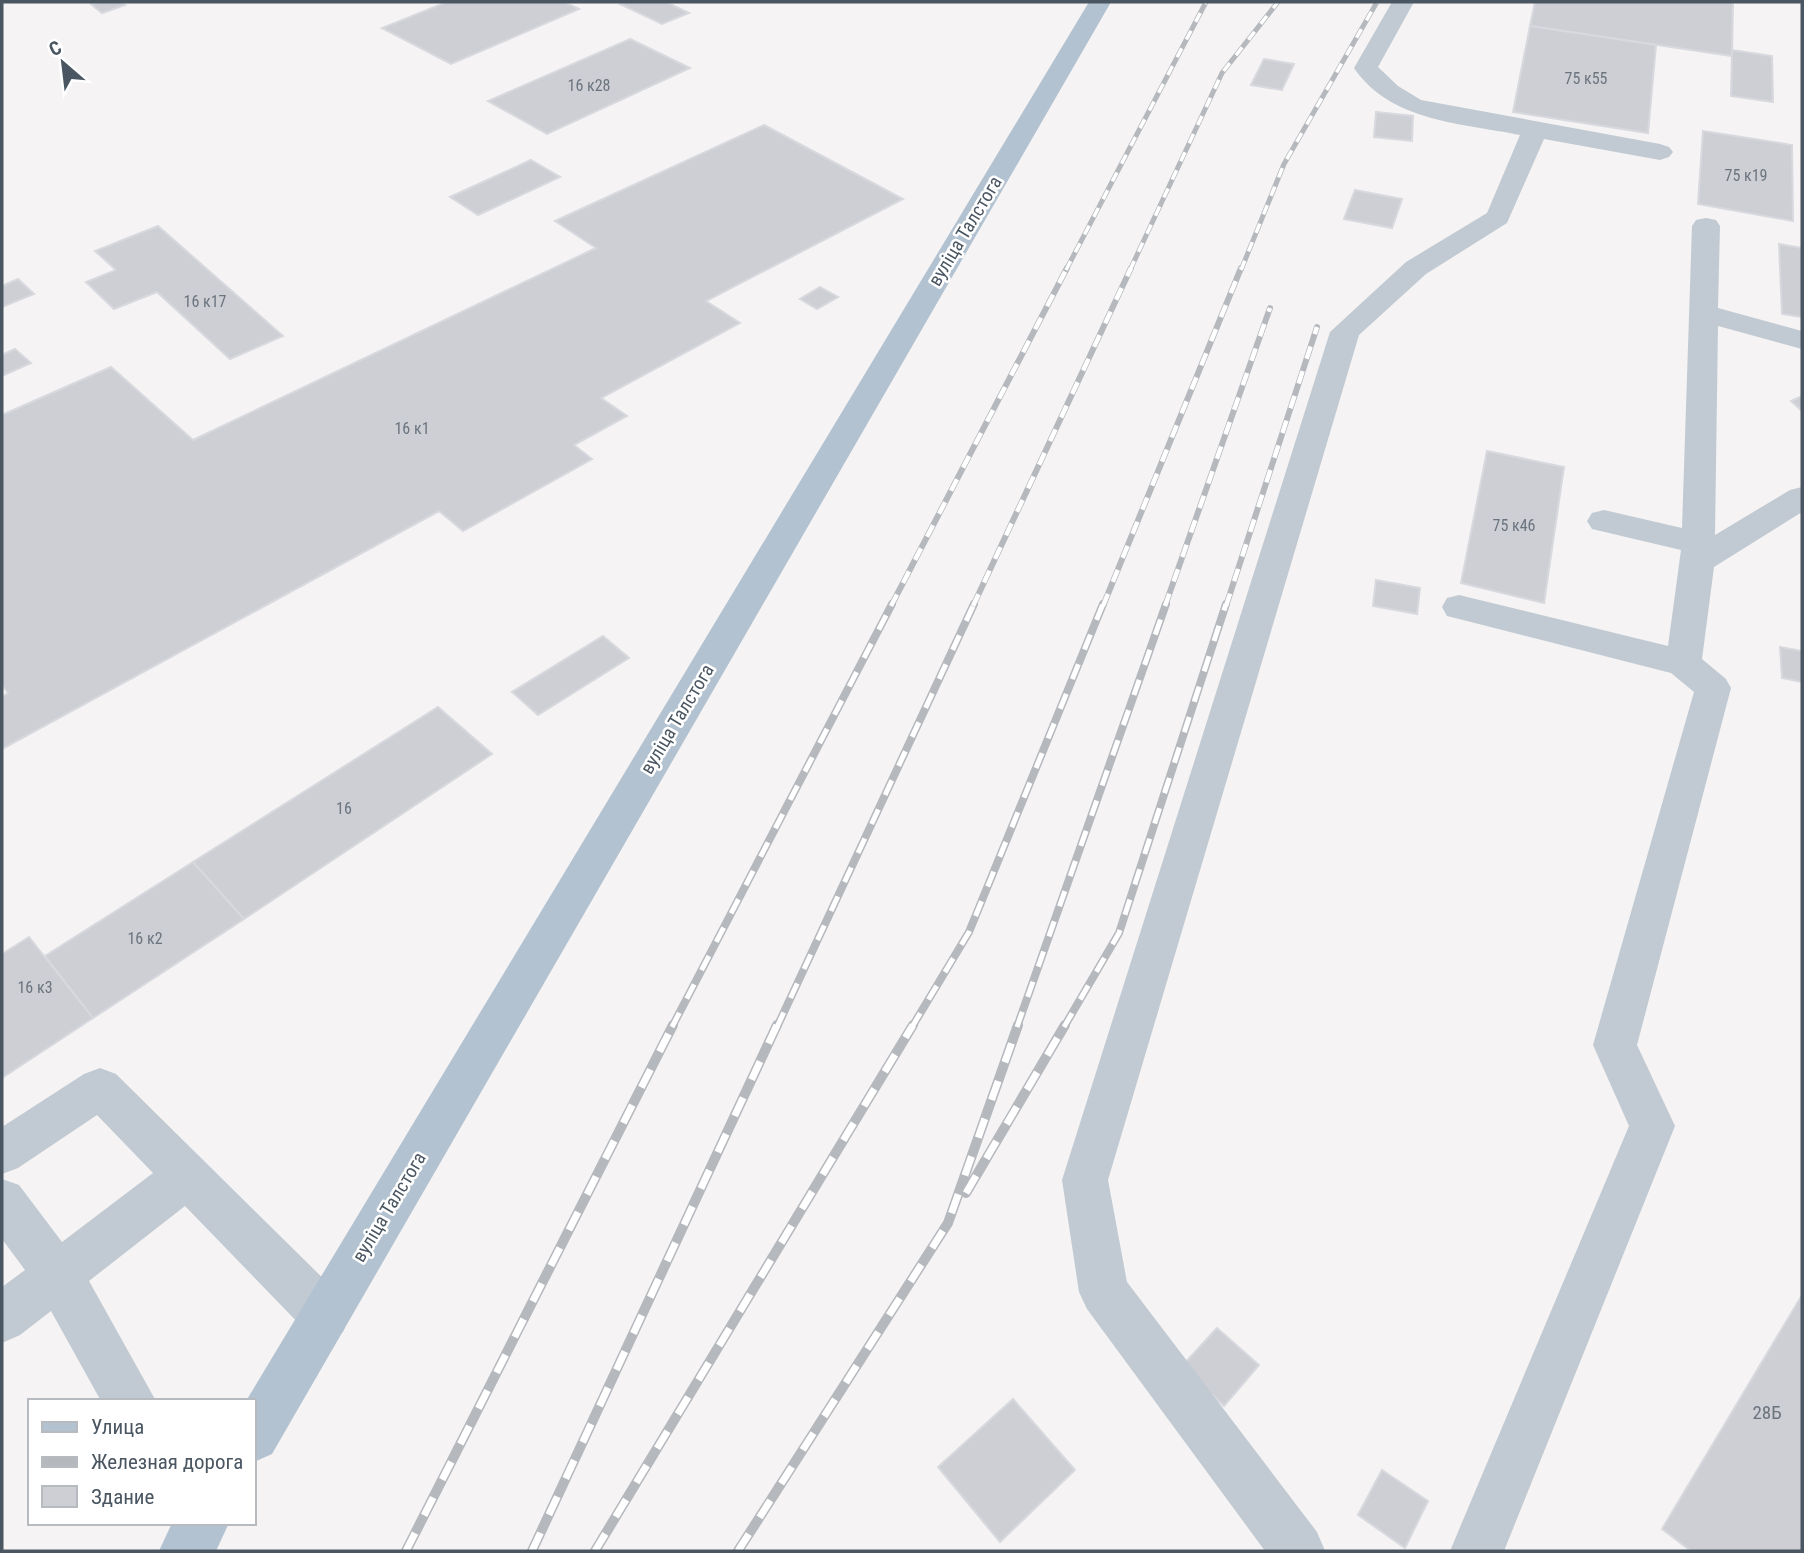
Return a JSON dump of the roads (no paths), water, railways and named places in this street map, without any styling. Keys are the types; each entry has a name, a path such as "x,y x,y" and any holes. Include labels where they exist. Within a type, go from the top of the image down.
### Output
{"main road":[{"name":"вуліца Талстога","path":"256,1433 1100,2"}],"lane":[{"path":"1403,2 1366,68 1389,92 1413,106 1660,152"},
{"path":"1298,1551 1104,1292 1085,1180 1345,331 1416,268 1499,217 1535,130"},
{"path":"1683,663 1698,552 1706,226"},
{"path":"1704,313 1802,340"},
{"path":"1604,521 1698,552 1802,498"},
{"path":"1459,607 1683,663 1713,688 1615,1045 1652,1126 1477,1551"},
{"path":"2,1153 100,1088 185,1177 325,1315"},
{"path":"2,1318 185,1177"},
{"path":"2,1202 58,1275 129,1399"}],"railway":[{"path":"1066,270 1206,2"},
{"path":"1130,270 1222,73 1278,2"},
{"path":"1241,270 1284,164 1377,2"},
{"path":"891,606 1067,268"},
{"path":"973,606 1131,268"},
{"path":"1103,606 1241,268"},
{"path":"1165,606 1270,308"},
{"path":"1226,606 1317,327"},
{"path":"672,1027 892,604"},
{"path":"777,1027 974,604"},
{"path":"912,1027 969,932 1103,604"},
{"path":"1017,1027 1166,604"},
{"path":"1064,1027 1119,933 1226,604"},
{"path":"406,1551 673,1025"},
{"path":"532,1551 777,1025"},
{"path":"595,1551 913,1025"},
{"path":"738,1551 948,1223 1018,1025"},
{"path":"966,1193 1065,1025"}]}
